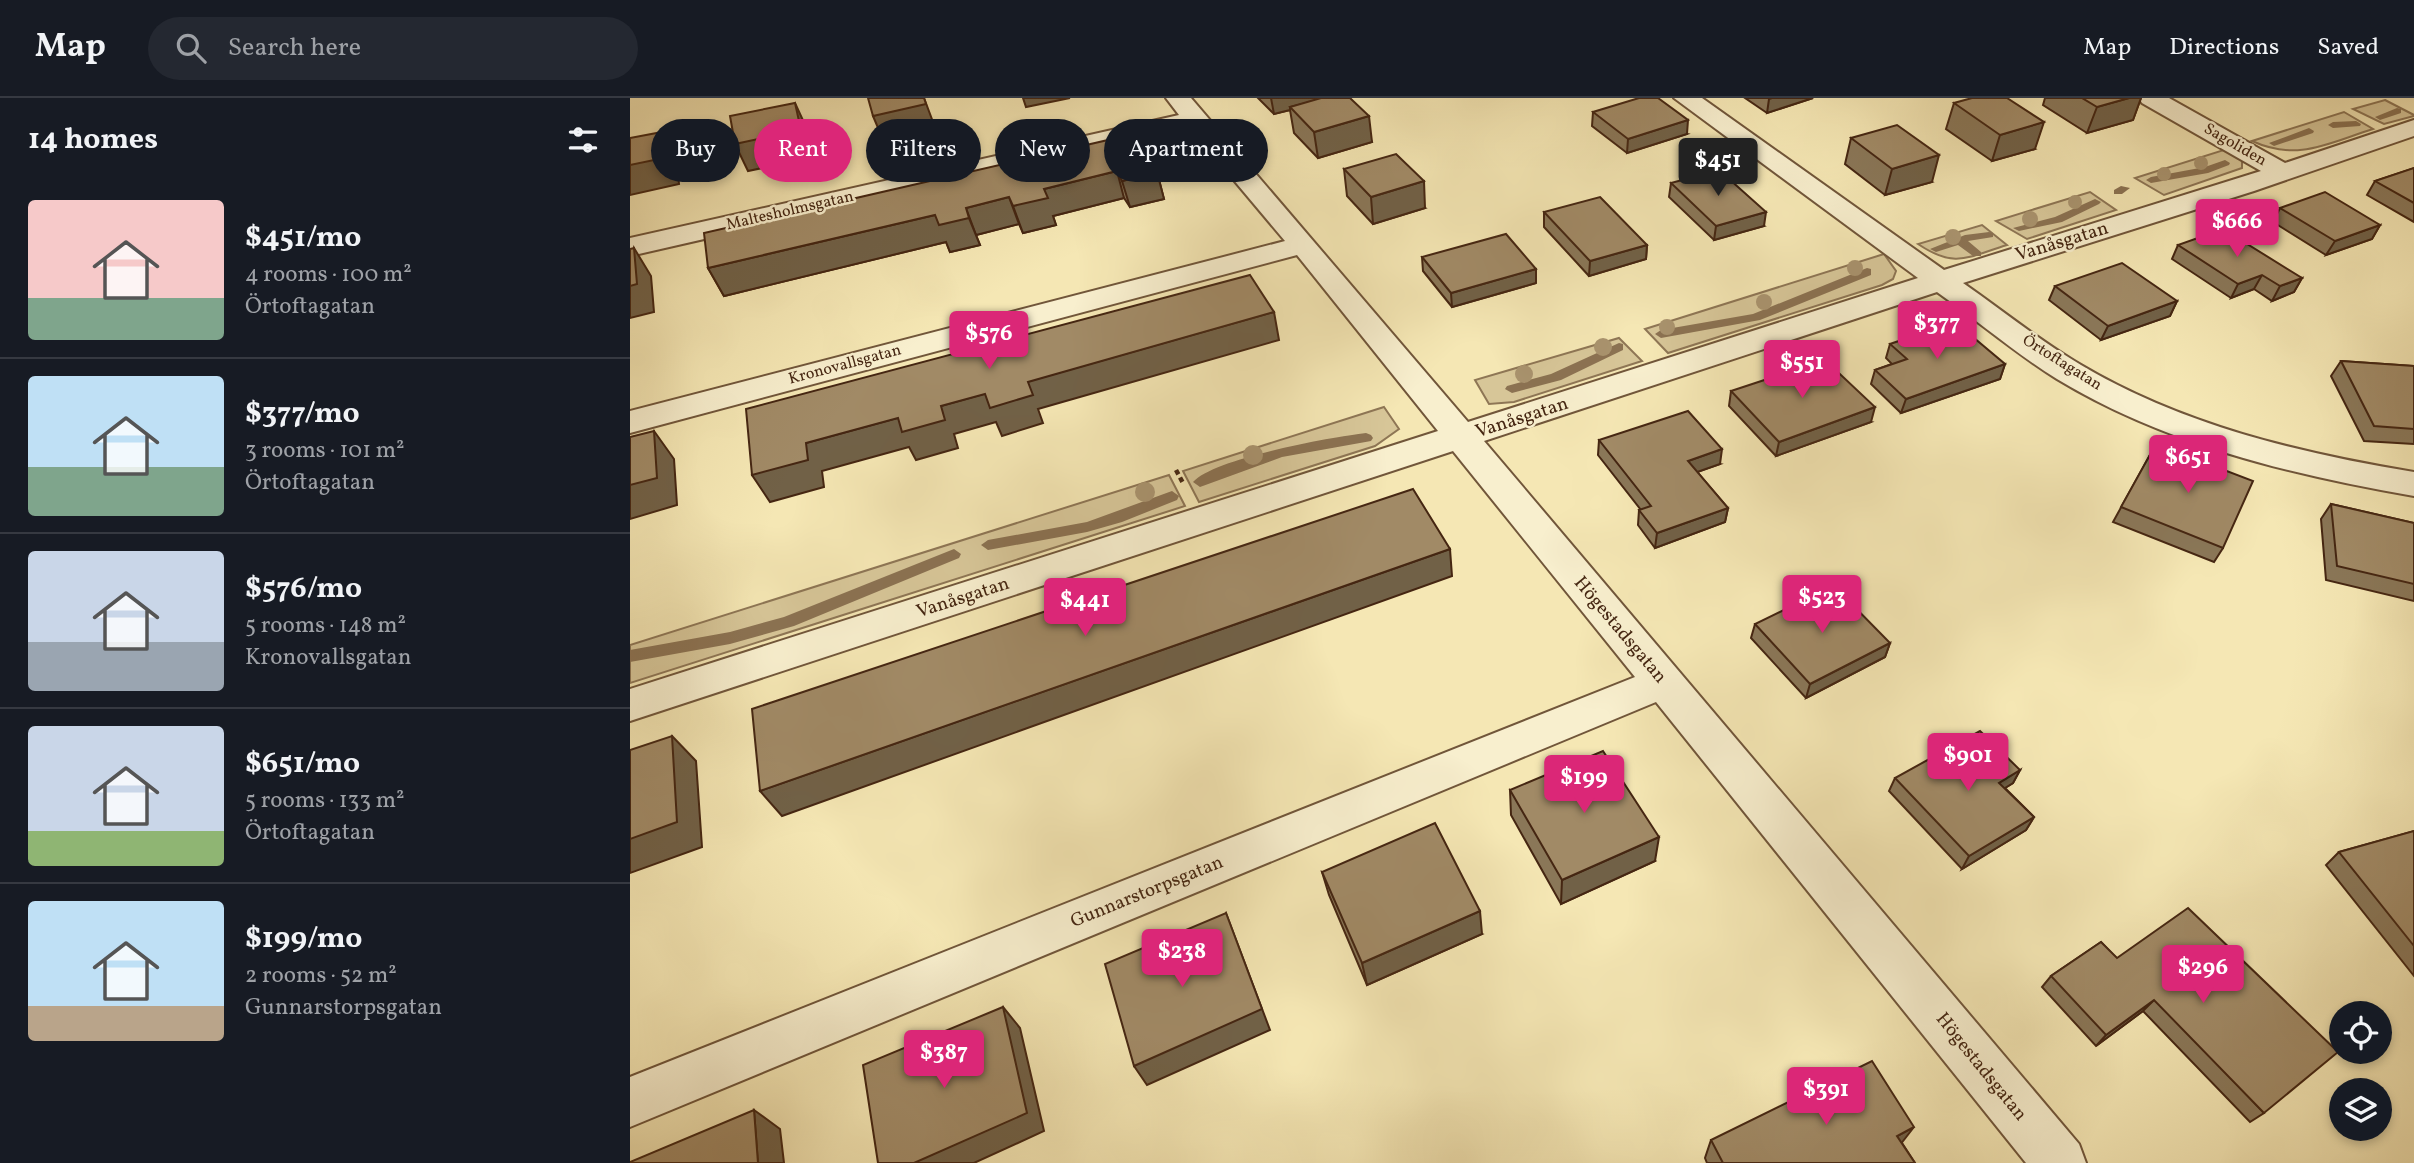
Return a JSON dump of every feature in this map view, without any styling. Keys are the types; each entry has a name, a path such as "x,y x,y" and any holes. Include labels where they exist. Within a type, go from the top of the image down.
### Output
{"street":[{"name":"Örtoftagatan","path":"1686,98 2081,379 2163,418 2253,450 2350,475 2414,484"},
{"name":"Sagoliden","path":"2151,98 2282,172"},
{"name":"Högestadsgatan","path":"1187,108 2060,1163"},
{"name":"Maltesholmsgatan","path":"630,247 1187,108"},
{"name":"Vanåsgatan","path":"630,705 2414,128"},
{"name":"Kronovallsgatan","path":"630,422 1303,245"},
{"name":"Gunnarstorpsgatan","path":"630,1102 1664,682"}],"shaded area":[{"path":"2385,100 2414,116 2384,124 2353,109"},
{"path":"2344,112 2373,129 2299,150 2284,150 2252,141"},
{"path":"2230,148 2242,158 2242,168 2164,195 2135,178"},
{"path":"2090,192 2116,210 2027,239 1996,221"},
{"path":"1982,225 2007,245 1971,257 1952,258 1931,252 1918,244"},
{"path":"1884,254 1896,271 1893,279 1882,285 1668,353 1645,329"},
{"path":"1619,338 1642,361 1514,402 1489,404 1475,380"},
{"path":"1384,407 1399,429 1375,446 1199,502 1183,471"},
{"path":"1169,475 1185,506 630,683 630,645"}],"building":[{"path":"868,98 924,98 926,104 873,116"},
{"path":"1321,98 1350,98 1369,116 1314,132 1290,107"},
{"path":"1639,98 1658,98 1688,120 1628,139 1593,112"},
{"path":"1972,98 2007,98 2044,122 2000,135 1954,103"},
{"path":"2082,98 2129,98 2097,107"},
{"path":"795,103 799,119 754,119 754,140 740,143 740,119 731,119 730,116"},
{"path":"1897,125 1939,155 1892,169 1851,138"},
{"path":"651,134 651,161 630,165 630,138"},
{"path":"1104,141 1104,174 1090,178 1090,144"},
{"path":"1396,154 1424,181 1371,197 1344,169"},
{"path":"995,166 995,182 1072,182 1044,189 1048,198 1013,206 1009,197 966,208 969,218 939,225 935,215 708,268 704,233 926,182 981,182 981,169"},
{"path":"2414,168 2414,203 2375,181"},
{"path":"1719,170 1766,212 1716,226 1671,183"},
{"path":"2325,192 2380,225 2335,241 2280,208"},
{"path":"1600,197 1647,245 1590,261 1544,212"},
{"path":"2223,229 2302,278 2280,286 2262,275 2238,284 2178,245"},
{"path":"1506,234 1536,269 1451,293 1422,257"},
{"path":"634,248 637,284 630,286 630,249"},
{"path":"2122,263 2177,301 2108,326 2055,286"},
{"path":"1250,275 1274,312 1028,382 1033,395 990,408 985,394 941,406 945,420 902,432 898,418 806,443 808,460 752,475 746,409"},
{"path":"1955,322 2005,364 1906,399 1875,370 1907,359 1890,344"},
{"path":"1825,360 1875,407 1779,442 1731,391"},
{"path":"2341,361 2414,366 2414,429 2374,426"},
{"path":"1688,411 1722,449 1688,461 1728,508 1657,533 1639,510 1651,506 1599,440"},
{"path":"654,431 657,478 630,485 630,437"},
{"path":"2156,444 2253,481 2223,548 2121,507"},
{"path":"1413,489 1450,549 760,791 752,709"},
{"path":"2331,504 2414,523 2414,584 2337,566"},
{"path":"1834,586 1890,643 1810,684 1755,624"},
{"path":"1980,731 2020,770 1999,783 2034,817 1969,856 1895,778"},
{"path":"672,736 677,822 630,839 630,750"},
{"path":"1603,751 1659,837 1562,880 1510,790"},
{"path":"1435,823 1480,911 1362,963 1322,872"},
{"path":"2414,831 2414,946 2339,852"},
{"path":"2188,908 2329,1043 2329,1059 2264,1113 2154,1000 2106,1035 2051,976 2101,942 2117,958"},
{"path":"1226,913 1262,1009 1134,1066 1105,964"},
{"path":"1003,1007 1027,1113 914,1163 878,1163 863,1065"},
{"path":"1872,1061 1914,1127 1897,1136 1915,1163 1723,1163 1711,1140"},
{"path":"754,1110 758,1163 630,1163 630,1162"}],"waterway":[{"path":"2380,117 2397,111"},
{"path":"2333,125 2356,124"},
{"path":"2274,143 2309,131"},
{"path":"2151,180 2208,170 2225,163"},
{"path":"2118,192 2125,188"},
{"path":"2019,228 2058,220 2095,202"},
{"path":"1936,249 1969,237 1989,235"},
{"path":"1960,241 1977,254"},
{"path":"1661,334 1756,317 1867,272"},
{"path":"1512,389 1556,377 1619,347"},
{"path":"1200,482 1241,465 1281,453 1366,438"},
{"path":"988,545 1087,527 1172,496"},
{"path":"630,656 730,638 788,622 954,554"}]}
